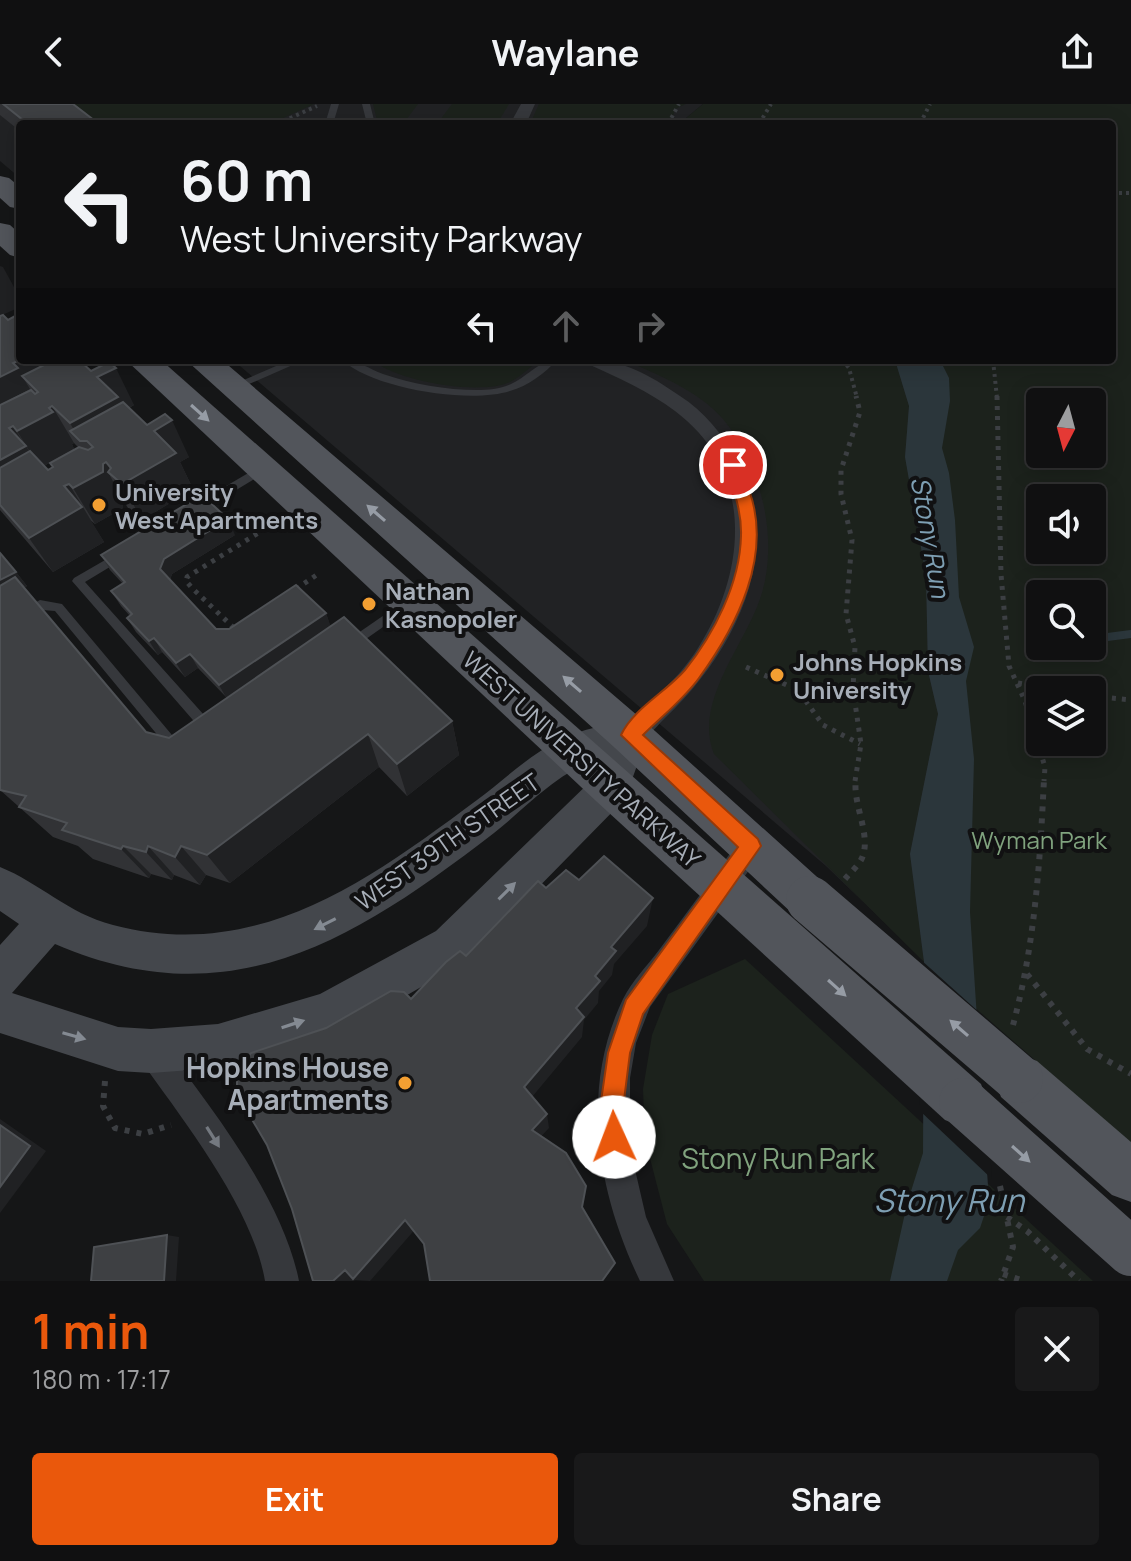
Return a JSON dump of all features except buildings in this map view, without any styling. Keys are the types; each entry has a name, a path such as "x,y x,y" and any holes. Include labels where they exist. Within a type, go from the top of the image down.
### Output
{"main road":[{"path":"0,184 16,198"},
{"path":"0,231 16,245"},
{"name":"WEST UNIVERSITY PARKWAY","path":"146,364 722,886 811,905 1131,1176"},
{"name":"WEST UNIVERSITY PARKWAY","path":"207,364 630,735 751,846 811,905 1131,1252"}],"street":[{"path":"0,1011 118,1049 151,1051 218,1046 325,1014 388,983 451,946 611,787 630,735 664,705 707,654 734,600 744,572 749,536 745,501 733,465 710,432 651,384 604,364"},
{"name":"WEST 39TH STREET","path":"0,886 49,920 86,939 126,951 173,955 222,954 266,946 312,930 379,894 572,752 630,735"},
{"path":"657,1281 631,1226 617,1165 612,1108 619,1053 634,1008 751,846"},
{"path":"0,977 49,920"},
{"path":"151,1051 200,1116 239,1179 264,1230 282,1281"}],"lane":[{"path":"234,388 290,364"},
{"path":"353,364 368,373 401,382 449,390 495,392 510,389 546,364"},
{"path":"191,512 262,469"},
{"path":"128,551 78,581 203,723 217,714"},
{"path":"336,654 408,603"},
{"path":"0,629 40,605 58,607 179,752 189,755"}],"path":[{"path":"286,120 322,104"},
{"path":"811,905 862,858 864,842 854,790 861,744 853,689 855,647 846,614 852,540 841,494 841,470 860,412 846,364"},
{"path":"994,364 997,388 1001,574 1009,666 1045,767 1040,863 1027,973 1010,1036"},
{"path":"247,622 236,629 230,628 186,581 187,577 268,527"},
{"path":"189,563 197,571"},
{"path":"288,594 318,574"},
{"path":"180,596 192,588"},
{"path":"746,667 798,690 823,725 861,744"},
{"path":"1017,683 1026,685"},
{"path":"1106,697 1131,700"},
{"path":"1027,973 1087,1049 1131,1074"},
{"path":"109,1073 102,1094 103,1106 107,1119 115,1128 143,1134 167,1128 176,1121"},
{"path":"1000,1175 1013,1247 1002,1278 1024,1281"},
{"path":"1007,1217 1027,1231 1079,1281"}],"shaded area":[{"path":"0,104 703,104 684,120 16,120 16,175 0,161"},
{"name":"Johns Hopkins University","path":"238,364 913,364 931,524 957,992 826,866"}],"green space":[{"path":"63,104 314,104 279,120 85,120"},
{"path":"373,104 418,104 406,120 377,120"},
{"path":"452,104 509,104 499,120 440,120"},
{"path":"539,104 686,104 675,109 672,120 532,120"},
{"name":"Wyman Park","path":"703,104 1131,104 1131,1144 957,992 913,364 1116,364 1116,120 684,120"},
{"path":"378,364 535,364 510,382 479,387 418,380"},
{"path":"633,364 896,364 909,406 905,457 926,576 928,671 938,714 910,854 924,962 714,754 709,735 715,695 753,617 766,577 768,553 764,505 748,459 723,419 702,400"},
{"name":"Stony Run Park","path":"745,959 1093,1281 704,1281 667,1224 645,1139 643,1089 652,1035 668,994"}],"water":[{"name":"Stony Run","path":"896,364 942,364 949,378 950,401 942,448 949,473 955,520 959,597 974,647 966,681 974,759 970,912 989,1201 980,1228 958,1250 947,1281 890,1281 907,1204 923,1153 924,962 910,854 938,714 928,671 926,576 905,457 909,406"}],"pier":[{"path":"920,959 980,1013 992,1179 919,1110"}],"waterway":[{"path":"1106,637 1131,634"}],"place":[{"name":"University West Apartments","path":"99,505"},
{"name":"Nathan Kasnopoler","path":"369,604"},
{"name":"Johns Hopkins University","path":"777,675"},
{"name":"Hopkins House Apartments","path":"405,1083"}],"route":[{"path":"614,1137 612,1108 619,1053 634,1008 751,846 630,735 664,705 691,675 707,654 734,600 744,572 749,536 745,501 733,465"}]}
